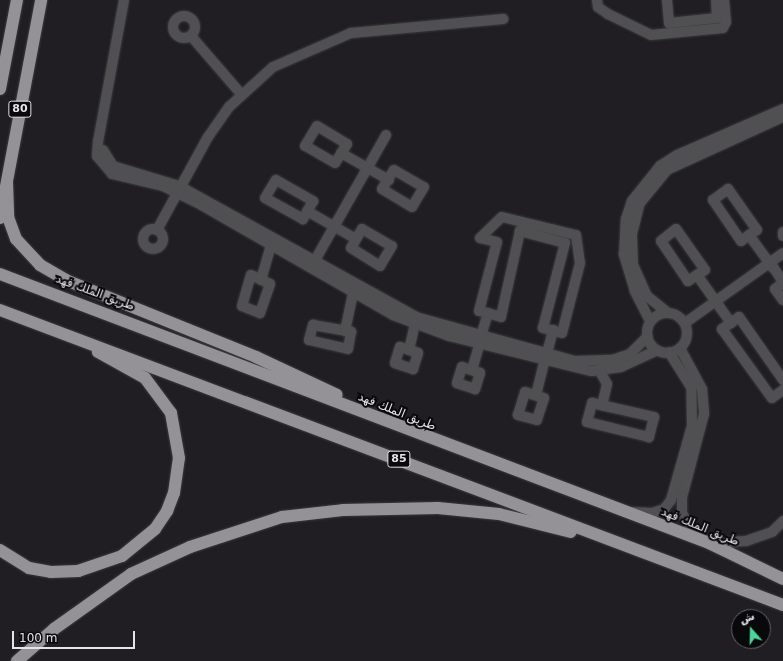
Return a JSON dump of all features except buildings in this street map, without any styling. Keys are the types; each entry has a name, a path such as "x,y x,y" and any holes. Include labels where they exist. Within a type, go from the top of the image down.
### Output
{"highway":[{"name":"80","path":"0,218 40,0"},
{"name":"80","path":"0,89 16,3"},
{"path":"0,57 16,3"},
{"path":"7,182 8,217 16,238 27,253 54,273 256,357 444,445"},
{"name":"طريق الملك فهد","path":"0,274 444,445 621,512 709,543 780,577"},
{"name":"85","path":"0,310 783,605"},
{"path":"0,550 29,568 51,572 102,565 132,549 155,528 167,511 178,475 177,434 171,413 145,378 131,368 34,322"},
{"path":"17,661 54,629 131,574 190,547 282,517 395,507 499,514 661,558"}],"street":[{"path":"124,0 98,156 112,174 177,189 353,293 415,325 545,357 594,363 630,354 648,336 650,321 635,291 624,254 626,219 632,201 660,166 677,155 783,109"},
{"path":"131,0 104,141 105,157 113,166 177,189 416,317 480,340"},
{"path":"597,0 598,7 608,14 651,35 723,28 726,22 724,0"},
{"path":"667,0 669,23 717,18 716,0"},
{"path":"157,230 177,189 208,137 240,94 274,67 351,33 503,18"},
{"path":"191,36 240,94"},
{"path":"668,313 647,296 633,265 632,234 640,203 667,170 783,117"},
{"path":"314,262 386,135"},
{"path":"341,153 388,180"},
{"path":"276,180 313,201 307,211 303,219 266,198 276,180"},
{"path":"728,189 757,230 749,235 741,241 713,200 728,189"},
{"path":"307,211 356,239"},
{"path":"502,217 576,235 580,263 562,333 543,328 565,243 520,231 501,317 488,313 479,311 497,242 480,238 502,217"},
{"path":"676,229 705,270 697,275 688,281 661,240 676,229"},
{"path":"749,235 783,283 775,289 783,300"},
{"path":"261,280 271,245"},
{"path":"685,323 716,300 770,264 783,253"},
{"path":"697,275 731,323"},
{"path":"345,331 353,293"},
{"path":"472,370 488,313"},
{"path":"545,357 573,369 599,370 621,366 658,350 669,352 680,348 688,332 685,323 673,313 660,313 650,321"},
{"path":"783,380 740,317 722,329 772,398 783,390"},
{"path":"409,350 415,325"},
{"path":"536,395 553,330"},
{"path":"648,336 658,350"},
{"path":"680,348 702,389 704,414 682,497 682,513 691,529 709,543 758,537 772,532 783,521"},
{"path":"621,512 652,513 664,509 671,500 692,426 694,404 691,387 669,352"},
{"path":"599,370 606,384 602,405"},
{"path":"592,403 602,405 654,417 649,437 587,422 592,403"}]}
